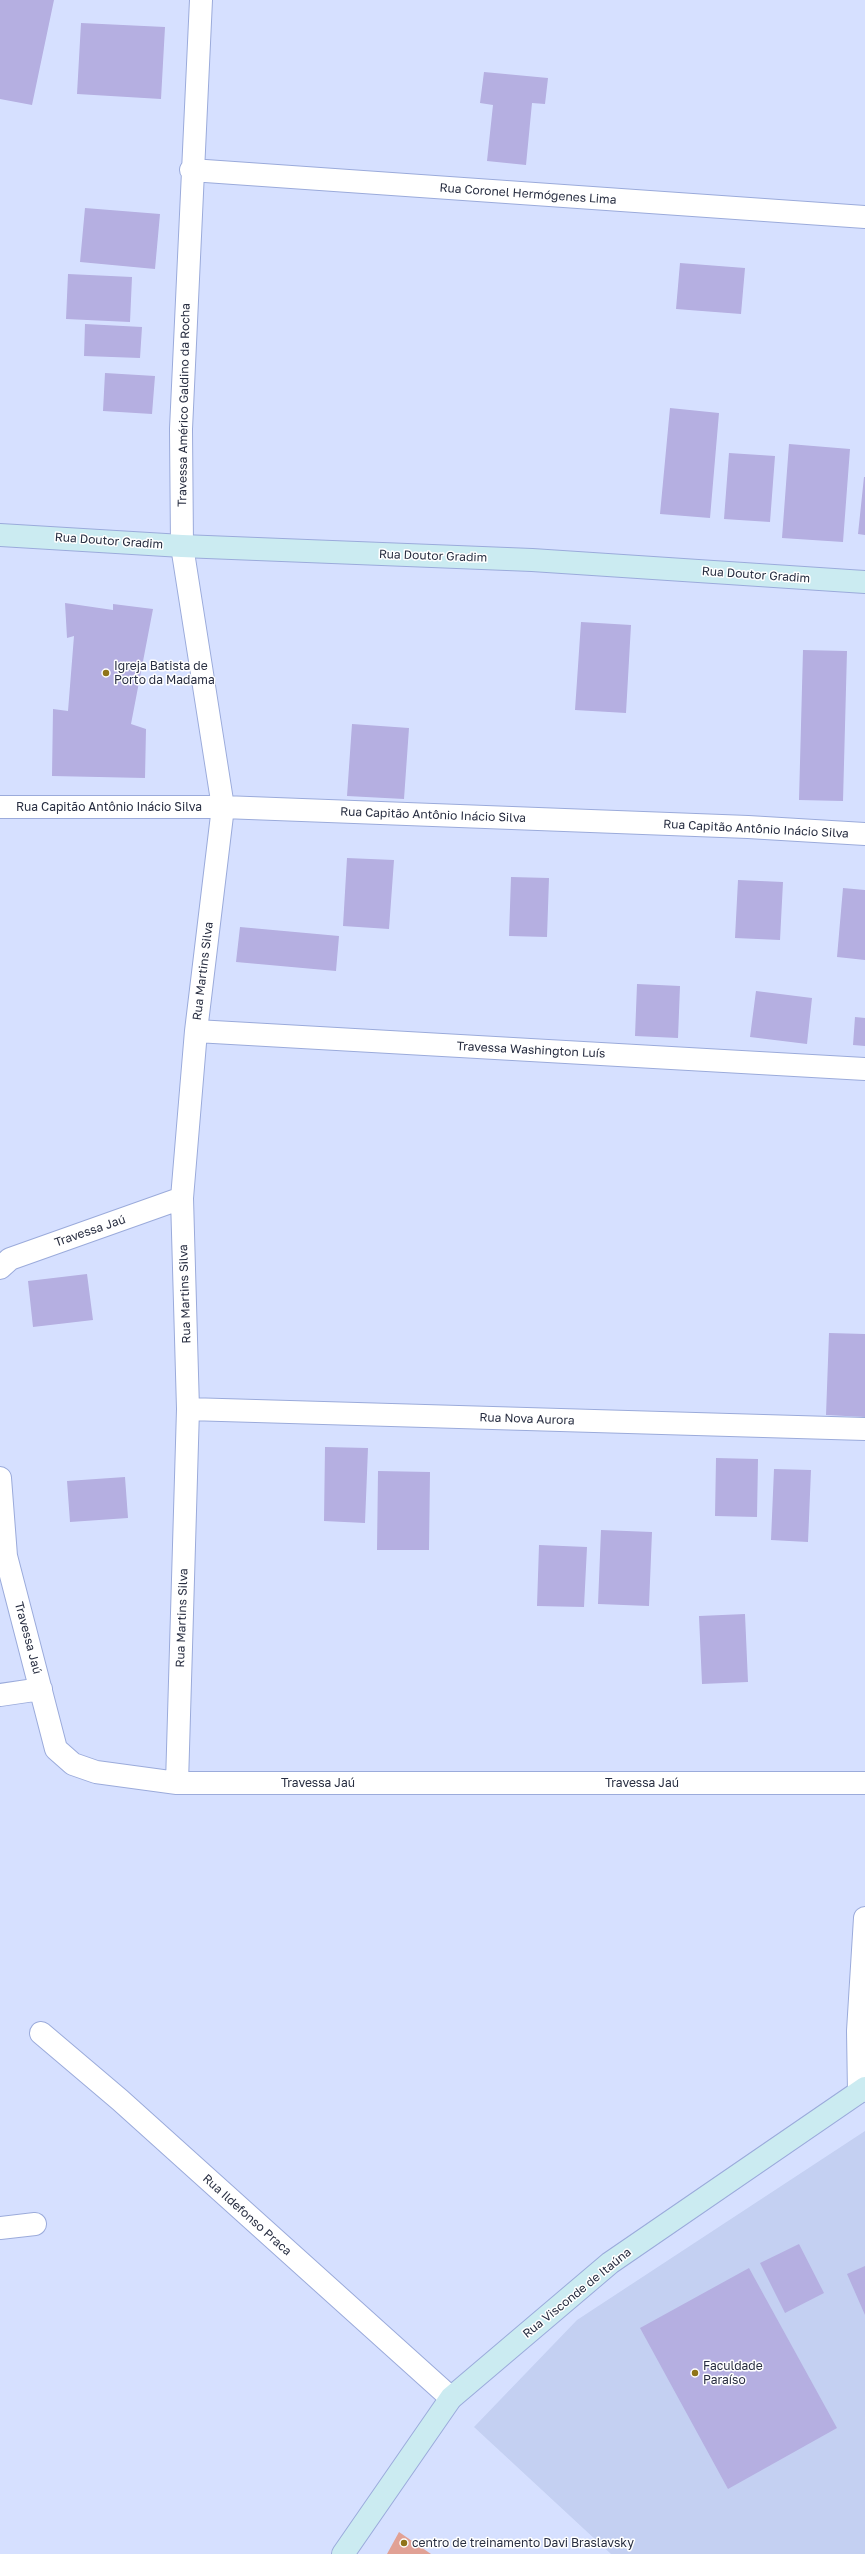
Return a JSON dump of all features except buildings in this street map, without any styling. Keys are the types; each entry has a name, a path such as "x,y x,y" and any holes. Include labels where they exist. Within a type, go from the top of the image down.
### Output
{"street":[{"name":"Travessa Américo Galdino da Rocha","path":"201,0 191,170 181,428 182,546 223,807"},
{"name":"Rua Coronel Hermógenes Lima","path":"191,170 865,218"},
{"name":"Rua Doutor Gradim","path":"0,535 182,546 532,560 865,582"},
{"name":"Rua Capitão Antônio Inácio Silva","path":"0,807 223,807 748,827 865,834"},
{"name":"Rua Martins Silva","path":"177,1783 188,1409 182,1198 196,1032 223,807"},
{"name":"Travessa Washington Luís","path":"196,1032 865,1069"},
{"name":"Travessa Jaú","path":"0,1268 10,1259 182,1198"},
{"name":"Rua Nova Aurora","path":"188,1409 865,1429"},
{"name":"Travessa Jaú","path":"0,1478 6,1556 56,1749 73,1764 96,1772 177,1783 865,1783"},
{"path":"0,1695 41,1689"},
{"path":"862,2090 858,2031 865,1918"},
{"name":"Rua Ildefonso Praca","path":"41,2033 120,2100 452,2398"},
{"name":"Rua Visconde de Itaúna","path":"343,2554 452,2398 610,2263 862,2090"},
{"path":"0,2228 35,2224"}],"shaded area":[{"name":"Faculdade Paraíso","path":"865,2131 865,2554 611,2554 474,2427 577,2320"},
{"name":"centro de treinamento Davi Braslavsky","path":"399,2532 431,2554 387,2554"}],"place":[{"name":"Igreja Batista de Porto da Madama","path":"106,673"},
{"name":"Faculdade Paraíso","path":"695,2373"},
{"name":"centro de treinamento Davi Braslavsky","path":"404,2543"}]}
